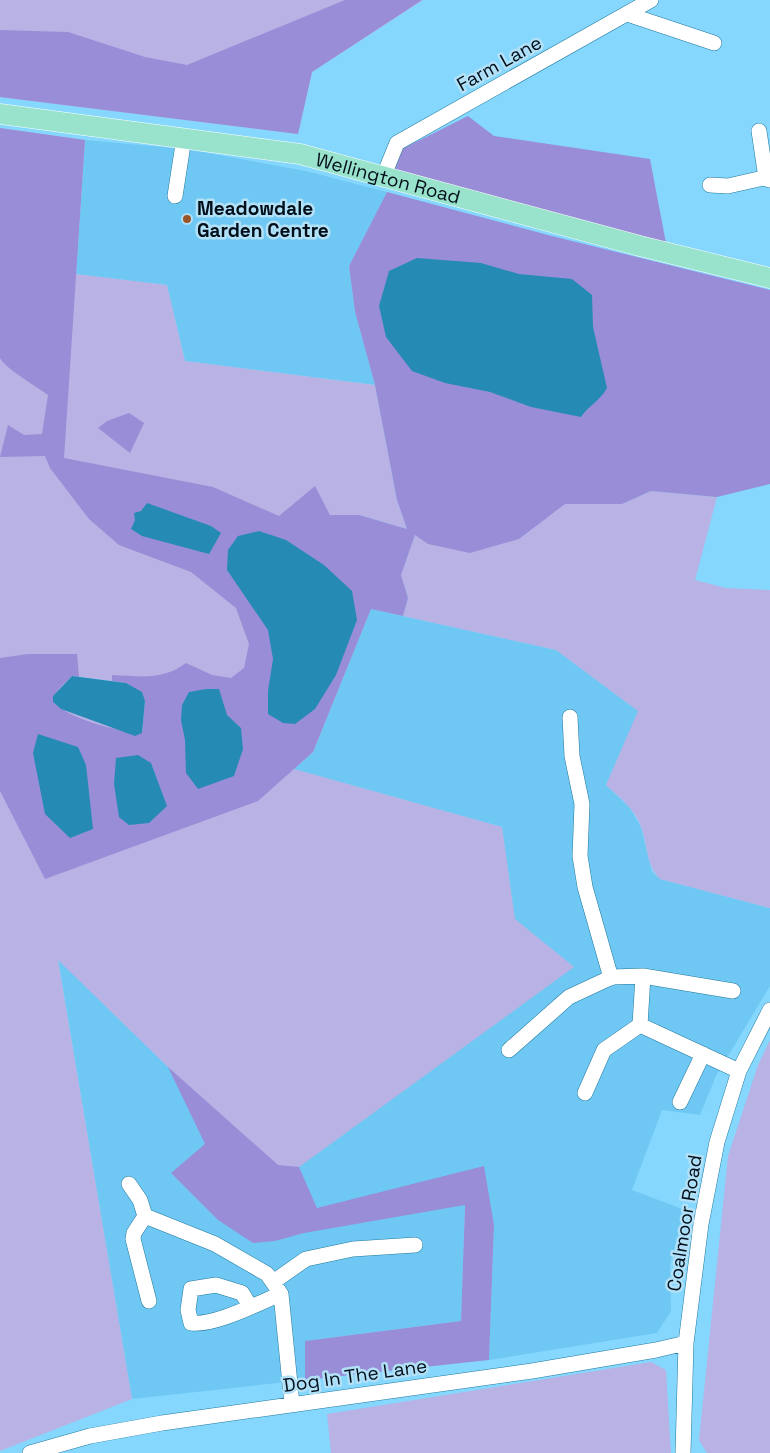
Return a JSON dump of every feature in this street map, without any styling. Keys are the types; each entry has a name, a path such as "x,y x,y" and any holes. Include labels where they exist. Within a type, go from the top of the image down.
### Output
{"main road":[{"name":"Wellington Road","path":"0,114 300,154 384,175 640,246 770,278"}],"street":[{"name":"Farm Lane","path":"384,175 397,143 651,0"},
{"path":"627,14 714,43"},
{"path":"710,185 728,186 768,179 759,131"},
{"path":"175,196 184,138"},
{"path":"570,716 572,756 582,804 580,856 586,887 611,978"},
{"path":"640,1025 643,976"},
{"path":"509,1050 569,997 611,978 643,976 733,991"},
{"name":"Coalmoor Road","path":"683,1453 686,1343 701,1224 717,1142 739,1071 770,1010"},
{"path":"640,1025 739,1071"},
{"path":"585,1093 604,1050 640,1025"},
{"path":"680,1102 703,1054"},
{"path":"128,1184 140,1200 145,1216"},
{"path":"145,1216 215,1244 268,1274 277,1288 292,1404"},
{"path":"145,1216 134,1233 134,1239 149,1301"},
{"path":"250,1306 277,1288 306,1259 353,1249 415,1245"},
{"name":"Dog In The Lane","path":"30,1453 90,1436 153,1424 541,1369 656,1350 686,1343"}],"shaded area":[{"path":"0,0 423,0 312,72 298,134 0,97"},
{"path":"345,0 422,0 312,72 298,134 0,97 0,30 68,32 145,57 187,65"},
{"path":"468,116 494,136 650,159 666,243 393,171 402,149"},
{"path":"0,128 85,140 76,274 167,285 185,361 375,385 397,500 407,529 359,515 279,516 388,566 313,752 294,769 502,827 515,919 574,967 299,1167 278,1166 168,1067 58,960 132,1399 0,1451","holes":["73,676 126,683 142,692 145,701 142,733 54,696"]},
{"path":"0,128 85,140 64,458 213,487 279,516 315,486 330,515 359,515 407,529 397,500 375,385 355,312 349,266 387,192 548,235 770,290 770,484 717,497 651,491 622,504 565,504 519,539 470,553 428,544 415,535 401,575 408,598 403,616 371,609 313,752 258,801 45,879 0,791 0,658 28,654 77,654 79,677 72,676 57,691 53,702 62,709 95,724 142,733 145,701 126,683 112,681 112,675 159,675 177,669 186,663 212,675 231,678 244,668 249,644 236,608 191,572 119,545 89,519 50,468 45,456 0,457 8,425 24,435 42,434 48,395 15,372 0,358"},
{"path":"85,140 186,149 306,171 387,192 349,266 355,312 375,385 185,361 167,285 76,274"},
{"path":"417,258 481,263 519,274 572,279 592,295 593,327 607,388 581,417 531,407 490,392 445,383 412,371 386,337 379,306 389,271"},
{"path":"129,413 144,423 130,453 98,428 107,421"},
{"path":"651,491 717,497 695,580 726,588 770,590 770,908 660,879 655,874 635,815 606,785 638,711 556,650 403,616 408,598 401,575 415,535 519,539 565,503 622,504"},
{"path":"147,503 211,526 221,533 209,554 142,536 131,529 135,520 134,513 141,511"},
{"path":"259,531 286,540 324,565 352,591 357,620 336,675 315,709 295,724 283,723 268,714 268,691 273,659 268,630 227,570 228,550 238,536"},
{"path":"371,609 556,650 639,711 606,785 630,808 641,827 652,872 660,879 770,908 770,986 716,1076 700,1115 662,1110 632,1190 685,1210 670,1264 671,1311 657,1333 489,1360 494,1225 483,1166 323,1229 465,1204 461,1321 305,1341 305,1380 132,1399 58,959 168,1067 278,1165 573,967 514,919 502,827 293,769 313,752"},
{"path":"72,676 126,683 142,692 145,701 142,733 135,736 61,709 53,702 53,696"},
{"path":"219,689 227,715 241,728 243,749 234,776 198,789 186,773 185,740 181,720 182,705 189,692"},
{"path":"38,734 78,747 86,765 93,829 70,838 45,814 33,753"},
{"path":"138,755 151,763 167,806 149,823 129,825 119,817 114,784 116,758"},
{"path":"770,1040 770,1453 707,1453 699,1440 728,1156 758,1065"},
{"path":"168,1067 278,1165 299,1167 317,1208 484,1166 494,1225 489,1360 305,1380 305,1341 461,1321 465,1205 304,1233 275,1241 253,1243 218,1220 171,1173 205,1144"},
{"path":"651,1362 666,1370 671,1453 331,1453 327,1414"}],"place":[{"name":"Meadowdale Garden Centre","path":"187,219"}]}
